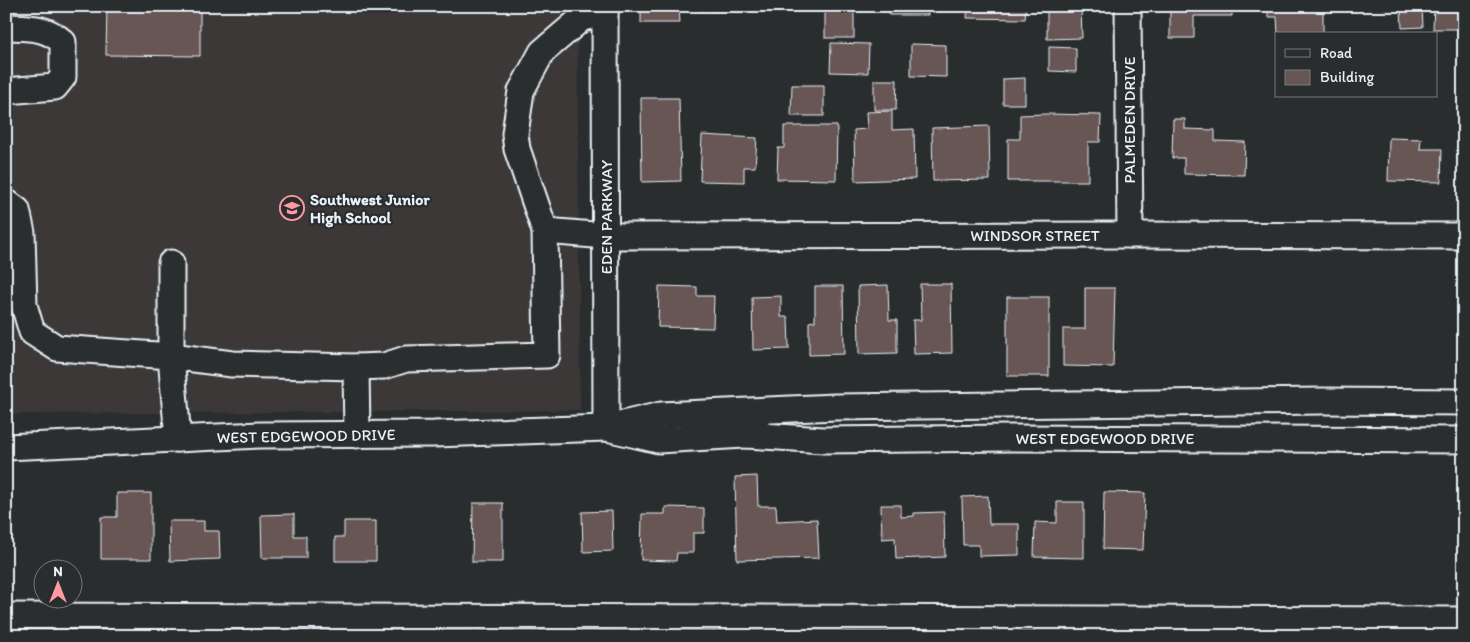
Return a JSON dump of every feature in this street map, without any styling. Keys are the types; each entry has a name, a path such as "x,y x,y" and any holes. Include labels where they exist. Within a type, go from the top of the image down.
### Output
{"street":[{"name":"PALMEDEN DRIVE","path":"1128,6 1130,235"},
{"path":"6,202 17,210 22,233 14,268 32,332 57,348 171,356 232,364 356,367 384,366 406,359 547,355 545,231 516,149 515,134 521,91 542,52 582,18 605,10"},
{"name":"EDEN PARKWAY","path":"605,10 606,428"},
{"path":"6,28 43,30 54,34 62,42 62,77 55,87 6,91"},
{"name":"WINDSOR STREET","path":"545,231 606,236 1464,236"},
{"path":"171,263 171,356 178,439"},
{"path":"356,367 357,435"},
{"name":"WEST EDGEWOOD DRIVE","path":"6,447 260,435 434,434 606,428 661,415 835,407 1321,401 1464,402"},
{"name":"WEST EDGEWOOD DRIVE","path":"606,428 658,440 747,435 863,425 997,406"},
{"name":"WEST EDGEWOOD DRIVE","path":"747,435 823,440 1012,438 1464,440"},
{"path":"6,616 90,626 1438,628 1464,620"}],"shaded area":[{"name":"Southwest Junior High School","path":"6,6 577,6 580,410 6,414"}],"building":[{"path":"107,6 200,6 200,56 106,55"},
{"path":"641,6 679,6 680,23 641,23"},
{"path":"700,6 742,6 742,12 700,11"},
{"path":"825,6 854,6 854,38 825,38"},
{"path":"889,6 927,6 928,15 889,15"},
{"path":"968,6 1026,6 1025,19 967,18"},
{"path":"1047,6 1081,6 1082,38 1047,39"},
{"path":"1170,6 1232,6 1232,16 1194,16 1194,38 1170,38"},
{"path":"1268,6 1323,6 1323,32 1278,32 1277,17 1268,17"},
{"path":"1384,6 1422,6 1423,27 1402,28 1401,9 1384,9"},
{"path":"1434,6 1464,6 1464,29 1433,29"},
{"path":"831,43 869,44 868,73 830,72"},
{"path":"911,44 946,45 946,77 911,76"},
{"path":"1049,47 1076,48 1076,72 1049,71"},
{"path":"1025,78 1025,104 1003,104 1003,79"},
{"path":"874,80 897,80 896,110 874,110"},
{"path":"792,85 824,85 824,116 791,116"},
{"path":"641,98 679,98 681,181 642,182"},
{"path":"892,111 892,130 914,129 915,179 855,181 854,130 867,129 866,112"},
{"path":"1020,115 1101,115 1100,142 1088,142 1088,181 1008,181 1008,139 1020,139"},
{"path":"1173,119 1185,119 1185,129 1215,130 1215,141 1245,142 1244,175 1184,174 1184,158 1172,158"},
{"path":"784,126 837,126 836,180 777,179 778,148 784,148"},
{"path":"989,126 990,180 933,181 932,128"},
{"path":"702,135 757,138 755,167 744,167 744,182 700,181"},
{"path":"1389,138 1421,139 1420,149 1442,149 1441,182 1388,181"},
{"path":"920,284 951,284 952,353 914,354 913,320 921,320"},
{"path":"888,285 889,320 897,320 897,353 859,354 858,286"},
{"path":"659,286 697,287 697,296 714,296 713,328 658,327"},
{"path":"815,286 843,286 844,354 809,355 809,322 815,321"},
{"path":"1085,288 1115,288 1113,367 1063,366 1063,329 1085,329"},
{"path":"781,296 781,317 788,317 789,349 753,350 752,297"},
{"path":"1007,297 1049,297 1049,376 1007,376"},
{"path":"757,476 758,506 776,506 777,521 817,519 819,558 737,560 735,477"},
{"path":"1104,492 1145,493 1143,550 1103,549"},
{"path":"117,493 151,493 151,559 101,559 101,517 117,517"},
{"path":"988,496 989,524 1019,524 1019,555 979,556 979,545 963,545 962,497"},
{"path":"1057,502 1084,502 1084,558 1034,557 1035,522 1057,523"},
{"path":"473,503 503,503 503,562 472,562"},
{"path":"881,505 901,505 901,517 914,516 914,513 944,512 945,557 896,559 895,538 882,539"},
{"path":"665,507 704,508 704,533 693,533 693,553 677,553 676,561 641,560 642,514 665,514"},
{"path":"612,511 613,551 583,552 582,512"},
{"path":"294,514 294,536 306,536 306,558 262,558 261,515"},
{"path":"169,521 204,521 204,531 219,531 220,559 170,561"},
{"path":"344,521 376,521 376,561 335,561 335,537 344,537"}],"place":[{"name":"Southwest Junior High School","path":"292,208"}]}
